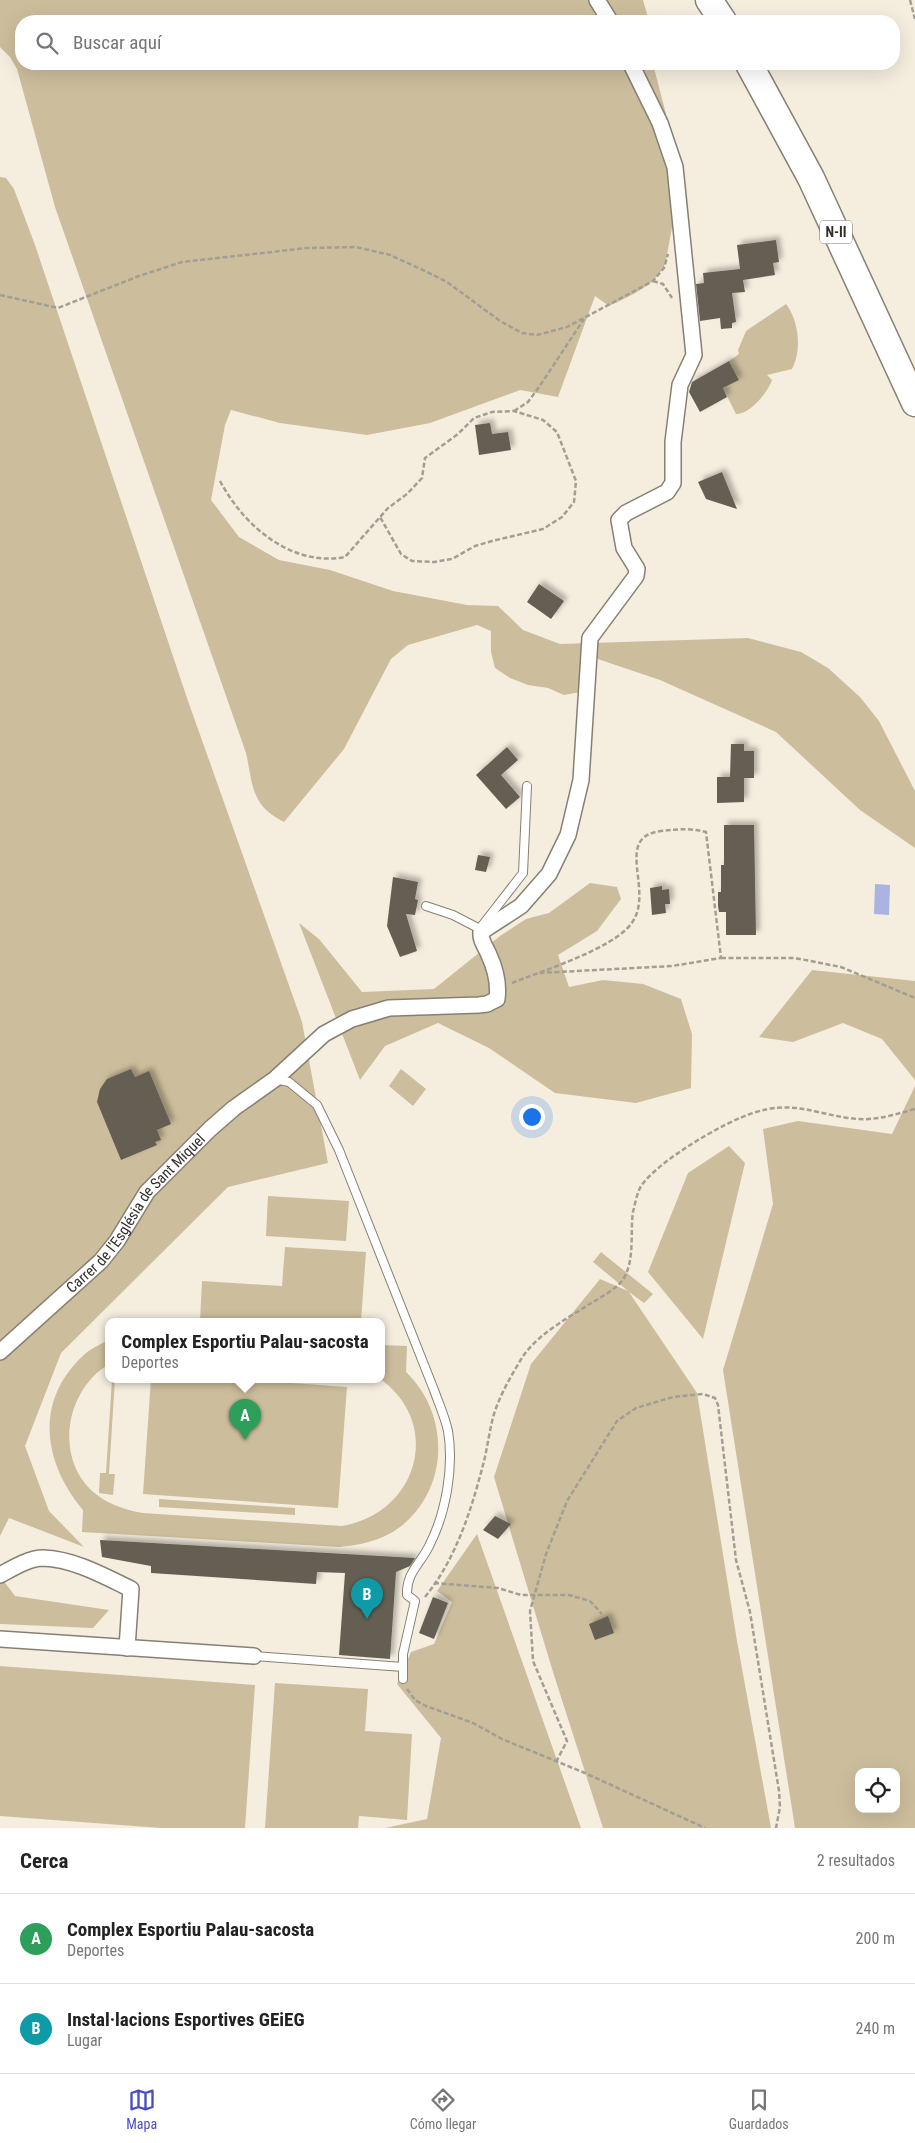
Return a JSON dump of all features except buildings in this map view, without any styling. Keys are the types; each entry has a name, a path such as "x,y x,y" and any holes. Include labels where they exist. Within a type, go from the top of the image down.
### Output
{"highway":[{"path":"709,0 719,15"},
{"name":"N-II","path":"752,70 811,178 915,403"}],"street":[{"path":"597,0 606,15"},
{"path":"499,988 489,954 481,939 481,930 521,906 549,874 568,835 581,780 590,638 636,576 637,569 624,548 619,520 626,513 667,492 673,483 673,442 680,385 694,355 679,188 670,148 634,70"},
{"name":"Carrer de l'Església de Sant Miquel","path":"0,1352 101,1261 117,1241 147,1192 210,1129 234,1108 275,1080 324,1034 352,1019 389,1008 487,1004 497,999 499,988"},
{"path":"0,1575 20,1564 42,1558 76,1564 131,1589 127,1648"},
{"path":"0,1639 254,1656"}],"lane":[{"path":"426,906 453,915 481,930 523,873 527,786"},
{"path":"275,1080 290,1082 317,1105 339,1150 443,1413 449,1443 446,1491 440,1521 430,1546 406,1582 407,1595 416,1601 403,1654 403,1679"},
{"path":"254,1656 403,1667"}],"path":[{"path":"910,0 915,19"},
{"path":"0,295 58,308 139,276 182,262 307,248 356,247 390,255 447,282 500,320 528,336 557,330 584,318 653,281"},
{"path":"514,411 528,402 539,388 582,324 584,318"},
{"path":"220,481 232,504 269,539 291,551 317,558 345,557 380,518 422,478 425,458 458,434 474,418 492,412 514,411 542,420 557,432 576,481 574,502 554,524 543,529 475,546 452,559 421,563 412,561 401,554 380,518"},
{"path":"499,988 600,946 628,927 638,912 640,901 636,853 640,840 646,834 654,832 691,828 706,832 722,958"},
{"path":"539,972 672,966 722,958 795,958 840,967 915,998"},
{"path":"416,1601 426,1597 459,1541 472,1508 494,1415 503,1390 521,1359 532,1346 563,1321 613,1289 623,1279 632,1246 635,1203 640,1187 659,1166 672,1156 738,1119 765,1109 795,1106 866,1120 880,1119 915,1108"},
{"path":"556,1762 567,1741 533,1661 530,1611 546,1554 567,1501 617,1421 636,1408 673,1397 703,1394 715,1398 718,1404 732,1509 736,1560 752,1622 779,1791 780,1807 776,1828"},
{"path":"434,1583 498,1588 521,1595 570,1595 590,1601 602,1614"},
{"path":"403,1679 415,1700 435,1710 473,1723 502,1739 585,1773 705,1828"}],"shaded area":[{"path":"0,0 643,0 647,15 15,15 15,66 0,47"},
{"path":"17,70 655,70 666,114 660,123 679,188 666,261 657,276 650,283 626,298 609,306 595,296 558,397 520,390 430,423 367,435 280,423 231,410 225,425 211,500 239,537 279,560 330,570 393,591 467,605 498,606 523,630 560,644 748,638 801,652 828,668 860,697 879,721 915,791 915,848 860,810 776,732 660,680 589,656 586,691 564,695 548,688 528,685 510,678 495,668 491,652 491,631 477,625 408,645 391,659 344,749 284,822 273,816 259,802 255,794 246,753 55,207"},
{"path":"0,177 6,178 14,189 35,245 187,698 302,1022 328,1163 228,1187 61,1353 25,1446 49,1511 84,1547 9,1518 0,1536"},
{"path":"786,304 794,319 798,336 797,353 792,369 767,375 772,380 767,391 747,411 736,414 723,388 739,380 729,361 739,354 738,350 746,331"},
{"path":"590,883 617,887 621,899 597,931 558,955 569,987 603,980 643,984 681,999 692,1034 691,1088 636,1103 555,1093 489,1048 438,1023 385,1046 360,1080 299,923 319,939 362,992 434,989 500,936 526,919 549,913"},
{"path":"812,970 915,981 915,1080 882,1039 843,1023 793,1042 759,1037"},
{"path":"401,1069 426,1089 413,1106 389,1086"},
{"path":"915,1086 915,1828 795,1828 723,1370 773,1204 763,1129 798,1121 892,1134"},
{"path":"729,1146 745,1163 703,1339 648,1272 688,1173"},
{"path":"268,1196 349,1201 346,1241 266,1236"},
{"path":"285,1247 366,1252 361,1318 200,1318 202,1281 282,1286"},
{"path":"601,1252 653,1294 644,1303 629,1292 697,1393 737,1641 771,1828 603,1828 494,1477 531,1364 600,1279 628,1291 593,1262"},
{"path":"105,1342 105,1367 83,1389 75,1405 70,1423 69,1441 72,1459 79,1475 96,1495 115,1505 143,1513 342,1526 368,1518 389,1504 404,1486 413,1465 416,1442 412,1419 400,1398 384,1383 385,1345 407,1346 406,1372 420,1388 430,1407 436,1426 438,1447 436,1468 430,1487 420,1506 399,1528 375,1540 348,1546 82,1532 83,1510 69,1491 52,1451 51,1410 58,1390 69,1371 86,1353"},
{"path":"112,1383 115,1383 109,1474 115,1474 113,1495 99,1493 100,1473 106,1473"},
{"path":"151,1383 291,1383 347,1387 338,1508 143,1494"},
{"path":"159,1499 295,1508 295,1515 159,1507"},
{"path":"477,1534 581,1828 385,1828 427,1819 441,1738 397,1684 411,1652 434,1644 452,1602 437,1591"},
{"path":"0,1576 15,1596 109,1610 93,1628 0,1624"},
{"path":"0,1666 255,1685 245,1828 161,1828 0,1816"},
{"path":"275,1683 368,1689 365,1731 412,1734 407,1820 359,1816 358,1828 265,1828"}],"water":[{"path":"875,884 890,885 889,915 874,914"}],"place":[{"name":"Complex Esportiu Palau-sacosta","path":"245,1440"},
{"name":"Instal·lacions Esportives GEiEG","path":"367,1619"}]}
